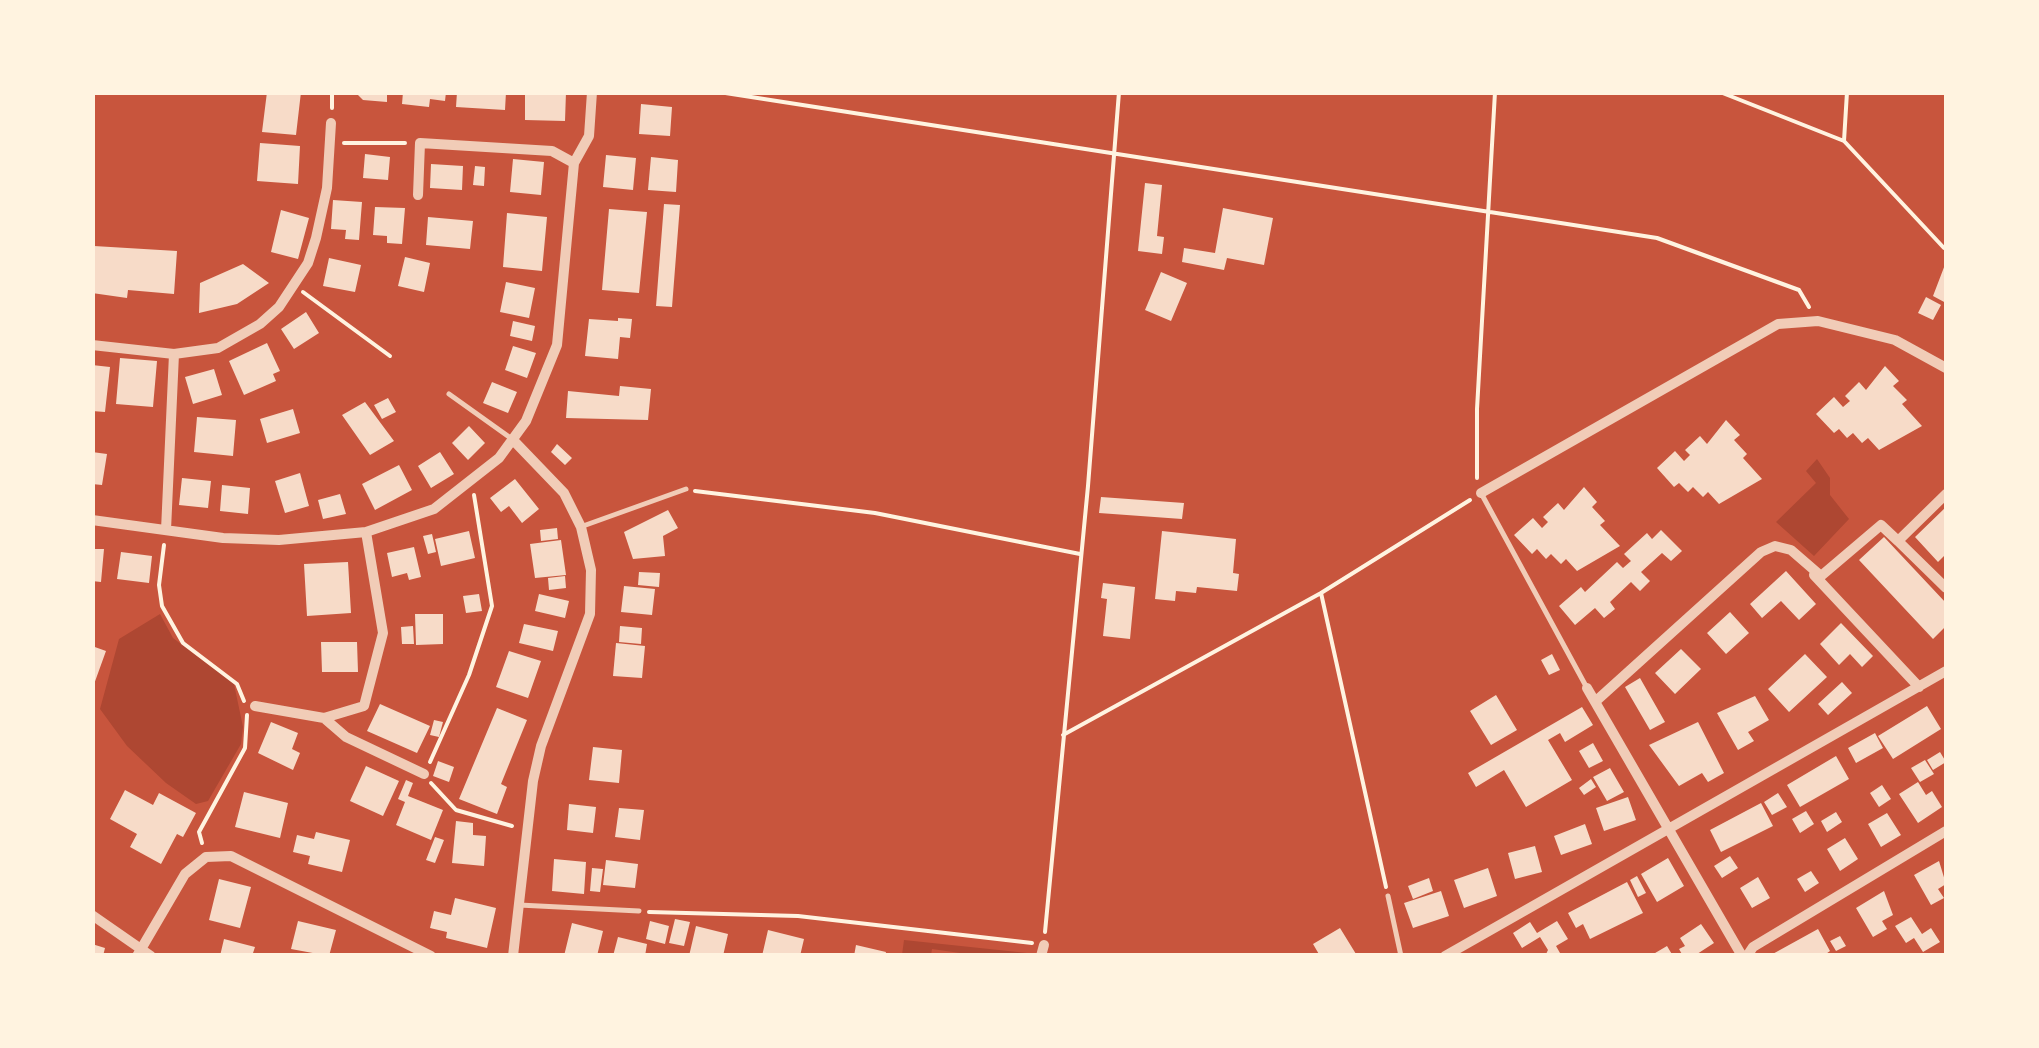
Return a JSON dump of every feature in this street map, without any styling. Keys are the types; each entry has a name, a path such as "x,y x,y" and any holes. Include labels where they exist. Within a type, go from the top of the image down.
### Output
{"street":[{"path":"92,520 279,540 366,532 434,509 471,480 514,441 557,345 574,163 588,136 592,92"},
{"path":"92,345 174,354 218,348 260,324 295,287 323,215 330,123"},
{"path":"418,195 420,143 552,151 574,163"},
{"path":"1482,493 1778,324 1818,321 1895,340 1946,368"},
{"path":"166,530 174,354"},
{"path":"513,956 525,830 541,746 590,614 591,570 580,527 564,493 514,441"},
{"path":"1898,541 1946,494"},
{"path":"1814,575 1820,576 1880,524 1946,588"},
{"path":"254,706 324,718 364,706 376,672 383,633 366,532"},
{"path":"1596,701 1761,552 1775,546 1791,550 1919,687"},
{"path":"1445,956 1946,671"},
{"path":"1588,688 1744,956 1753,946 1946,831"},
{"path":"324,718 346,737 424,774"},
{"path":"92,915 143,954 185,874 206,857 231,856 431,956"}],"lane":[{"path":"449,394 514,441"},
{"path":"580,527 686,490"},
{"path":"1482,493 1588,688"},
{"path":"1388,896 1401,956"},
{"path":"519,905 639,911"}],"path":[{"path":"719,92 1657,238 1798,290 1818,321"},
{"path":"639,911 719,917 798,916 1043,950 1118,92"},
{"path":"1063,735 1321,593 1482,493 1475,468 1476,429 1492,210 1495,92"},
{"path":"1720,92 1844,140 1944,248"},
{"path":"1844,140 1847,92"},
{"path":"330,143 420,143"},
{"path":"295,287 390,356"},
{"path":"471,480 492,606 469,675 424,774 456,810 525,830"},
{"path":"686,490 876,513 1080,554"},
{"path":"166,530 159,585 162,606 183,643 237,684 248,713 245,748 199,832 206,857"},
{"path":"1321,593 1388,896"}],"shaded area":[{"path":"1817,459 1830,478 1830,495 1849,519 1814,556 1776,522 1816,483 1806,471"},
{"path":"160,614 173,638 234,684 243,727 241,744 208,801 196,804 166,783 127,746 100,709 119,639"},
{"path":"904,940 1027,953 981,956 932,949 931,955 902,955"}],"building":[{"path":"267,92 301,92 296,135 262,132"},
{"path":"355,92 387,92 387,102 363,100"},
{"path":"403,92 446,92 445,101 430,99 429,107 402,104"},
{"path":"457,92 506,92 505,110 456,107"},
{"path":"525,92 566,92 565,121 525,120"},
{"path":"641,104 672,107 670,136 639,134"},
{"path":"260,143 300,146 298,184 257,181"},
{"path":"365,154 390,157 388,180 363,178"},
{"path":"606,155 636,158 633,190 603,187"},
{"path":"651,157 678,160 676,192 648,190"},
{"path":"513,159 544,162 541,195 510,192"},
{"path":"431,164 463,166 462,190 430,188"},
{"path":"475,166 485,167 484,186 473,185"},
{"path":"1145,183 1162,185 1157,236 1164,237 1162,254 1138,251"},
{"path":"333,200 362,202 359,240 345,239 346,230 331,229"},
{"path":"664,204 680,205 672,307 656,306"},
{"path":"375,207 405,208 402,244 387,243 387,236 373,235"},
{"path":"1223,208 1273,218 1264,265 1227,258 1224,270 1182,262 1184,248 1215,253"},
{"path":"609,209 647,212 639,293 602,290"},
{"path":"281,210 309,218 298,259 271,252"},
{"path":"507,213 547,217 542,271 503,267"},
{"path":"428,217 473,221 470,249 426,245"},
{"path":"94,246 177,251 174,294 128,290 127,298 92,293"},
{"path":"405,257 430,263 424,292 398,286"},
{"path":"329,258 361,265 355,292 323,286"},
{"path":"1946,262 1946,303 1933,296"},
{"path":"243,264 269,283 237,304 199,313 200,283"},
{"path":"1161,272 1187,283 1171,321 1145,310"},
{"path":"506,282 535,288 529,318 500,312"},
{"path":"1926,297 1941,305 1933,320 1918,313"},
{"path":"306,312 319,333 294,349 281,329"},
{"path":"589,319 632,319 630,338 620,337 618,359 585,356"},
{"path":"513,321 535,326 532,341 510,336"},
{"path":"267,343 280,371 273,374 276,381 244,395 229,361"},
{"path":"513,346 536,353 527,378 505,370"},
{"path":"120,358 157,361 153,407 116,404"},
{"path":"92,365 110,367 105,412 92,411"},
{"path":"1885,366 1899,381 1893,386 1907,400 1902,404 1922,426 1879,450 1868,438 1862,443 1853,433 1847,438 1839,429 1834,433 1816,414 1834,397 1843,407 1850,401 1845,396 1859,382 1866,390"},
{"path":"214,369 222,395 193,404 185,377"},
{"path":"492,382 517,392 508,413 483,403"},
{"path":"620,386 651,389 648,420 566,418 568,391 619,396"},
{"path":"388,398 396,412 382,419 374,405"},
{"path":"365,402 394,441 370,455 342,415"},
{"path":"293,409 300,433 267,443 260,419"},
{"path":"197,417 236,420 233,456 194,452"},
{"path":"1726,420 1740,435 1734,440 1747,454 1743,458 1762,479 1719,504 1708,492 1703,497 1693,487 1688,492 1679,483 1674,487 1657,468 1675,451 1684,461 1690,455 1685,450 1700,436 1707,444"},
{"path":"469,426 485,443 468,460 452,443"},
{"path":"557,444 572,458 565,465 551,452"},
{"path":"92,452 107,454 102,485 92,484"},
{"path":"440,452 454,474 431,488 418,466"},
{"path":"399,465 412,490 375,510 362,484"},
{"path":"300,473 309,506 285,513 275,481"},
{"path":"182,478 211,481 208,508 179,505"},
{"path":"515,479 539,509 522,523 509,506 501,512 490,498"},
{"path":"222,485 250,488 248,514 220,511"},
{"path":"1584,487 1597,502 1592,507 1605,521 1600,525 1620,546 1577,571 1566,559 1561,564 1551,554 1546,559 1537,549 1532,554 1514,535 1533,518 1542,528 1548,522 1543,517 1558,503 1564,510"},
{"path":"340,494 346,514 323,519 318,500"},
{"path":"1101,497 1184,503 1182,519 1099,513"},
{"path":"1946,507 1946,554 1938,562 1915,537"},
{"path":"668,510 678,528 663,536 665,556 633,559 624,532"},
{"path":"557,528 558,539 541,541 540,530"},
{"path":"1661,530 1682,551 1671,561 1662,553 1641,572 1650,581 1640,591 1631,582 1610,602 1615,609 1604,618 1595,608 1575,625 1559,606 1581,587 1585,592 1617,562 1623,568 1631,561 1624,554 1647,533 1652,539"},
{"path":"469,531 475,558 441,566 435,539"},
{"path":"1162,531 1236,539 1233,573 1239,574 1237,591 1197,587 1196,593 1176,591 1175,601 1155,599"},
{"path":"432,534 436,552 428,554 423,536"},
{"path":"1884,537 1946,603 1946,626 1933,639 1859,560"},
{"path":"561,540 566,575 535,578 530,544"},
{"path":"414,547 421,577 409,580 407,573 392,577 387,553"},
{"path":"92,549 104,549 101,582 92,581"},
{"path":"121,552 152,556 149,583 117,579"},
{"path":"348,562 351,613 307,616 304,564"},
{"path":"1786,571 1816,604 1799,620 1781,601 1762,618 1750,604"},
{"path":"639,572 660,573 659,587 638,585"},
{"path":"565,576 566,588 549,590 548,578"},
{"path":"1103,583 1135,587 1130,639 1103,636 1107,599 1101,598"},
{"path":"624,586 655,589 652,615 621,612"},
{"path":"479,594 482,611 466,613 463,596"},
{"path":"539,594 569,601 565,618 535,611"},
{"path":"1730,612 1749,633 1726,654 1707,633"},
{"path":"415,614 443,614 443,644 416,645"},
{"path":"1841,623 1873,656 1862,667 1850,654 1839,665 1820,644"},
{"path":"524,624 558,631 553,651 519,643"},
{"path":"413,626 414,644 402,644 401,627"},
{"path":"620,626 642,628 641,644 619,642"},
{"path":"321,642 357,642 358,672 322,672"},
{"path":"616,643 645,646 642,678 613,676"},
{"path":"92,646 106,651 93,687 92,687"},
{"path":"1681,649 1701,669 1675,694 1655,673"},
{"path":"509,651 541,661 528,698 496,687"},
{"path":"1552,654 1560,670 1549,675 1541,660"},
{"path":"1805,654 1827,677 1789,712 1768,689"},
{"path":"1640,678 1665,722 1650,730 1625,687"},
{"path":"1842,682 1852,693 1828,715 1818,704"},
{"path":"1496,695 1517,730 1491,745 1470,711"},
{"path":"1755,696 1769,720 1748,732 1754,741 1738,750 1717,713"},
{"path":"380,704 430,726 417,753 367,731"},
{"path":"1927,706 1941,729 1893,759 1878,736"},
{"path":"1582,707 1593,725 1565,742 1560,733 1548,740 1572,780 1526,807 1504,770 1476,787 1468,773"},
{"path":"497,708 527,720 501,784 507,787 497,814 459,799"},
{"path":"434,720 443,722 439,737 430,735"},
{"path":"271,722 298,733 292,749 300,753 293,770 258,753"},
{"path":"1698,722 1724,773 1708,782 1702,773 1679,786 1649,745"},
{"path":"1875,733 1883,748 1856,763 1848,748"},
{"path":"1593,743 1603,761 1589,768 1579,751"},
{"path":"593,747 622,750 619,783 589,780"},
{"path":"1940,752 1946,762 1933,770 1927,760"},
{"path":"1836,756 1849,779 1800,807 1787,785"},
{"path":"1925,760 1934,774 1920,782 1911,768"},
{"path":"438,761 454,767 449,782 433,776"},
{"path":"366,766 399,781 383,816 350,801"},
{"path":"1610,768 1624,792 1607,801 1593,777"},
{"path":"1591,779 1596,787 1584,795 1579,788"},
{"path":"406,780 413,783 408,796 443,810 431,840 396,825 405,802 398,799"},
{"path":"1918,782 1926,795 1932,791 1942,807 1918,823 1899,794"},
{"path":"1882,785 1891,799 1879,807 1870,793"},
{"path":"125,790 153,805 159,793 196,813 183,837 177,834 161,864 130,847 137,834 110,819"},
{"path":"244,792 288,803 280,838 235,827"},
{"path":"1778,793 1787,807 1772,815 1764,802"},
{"path":"1628,797 1636,820 1604,831 1596,808"},
{"path":"1761,803 1773,826 1721,852 1710,830"},
{"path":"569,804 596,807 593,833 567,830"},
{"path":"619,808 644,810 640,840 615,837"},
{"path":"1806,811 1814,824 1800,833 1792,819"},
{"path":"1836,812 1842,822 1827,832 1821,821"},
{"path":"1887,813 1901,835 1881,847 1868,824"},
{"path":"456,821 473,823 473,835 486,836 484,866 452,863"},
{"path":"1585,824 1592,844 1561,855 1554,836"},
{"path":"316,832 350,840 342,872 308,864 310,856 293,852 297,835 314,839"},
{"path":"435,837 444,840 435,863 426,860"},
{"path":"1845,838 1858,859 1840,871 1827,849"},
{"path":"1535,846 1542,872 1515,879 1508,853"},
{"path":"1730,856 1738,868 1722,878 1714,866"},
{"path":"1668,858 1684,886 1657,902 1641,874"},
{"path":"554,859 586,862 584,894 552,891"},
{"path":"606,860 638,864 635,888 603,885"},
{"path":"1939,861 1946,884 1938,889 1944,898 1931,905 1914,875"},
{"path":"592,868 603,869 600,892 590,891"},
{"path":"1488,868 1497,896 1464,908 1454,880"},
{"path":"1811,871 1819,883 1805,892 1797,879"},
{"path":"1637,876 1646,893 1638,897 1630,880"},
{"path":"1758,877 1770,898 1752,908 1740,888"},
{"path":"1429,878 1433,891 1413,899 1408,886"},
{"path":"219,879 251,887 240,928 209,920"},
{"path":"1627,882 1643,913 1590,939 1583,924 1576,928 1568,913"},
{"path":"1441,891 1449,916 1413,928 1404,903"},
{"path":"1884,891 1893,915 1882,921 1887,929 1873,937 1856,908"},
{"path":"455,898 496,908 487,948 446,938 447,932 430,928 434,911 451,915"},
{"path":"1911,917 1922,934 1931,928 1940,942 1923,952 1914,938 1906,943 1895,926"},
{"path":"675,919 690,922 684,946 669,943"},
{"path":"298,921 336,930 329,956 291,949"},
{"path":"650,921 669,926 665,944 646,939"},
{"path":"1557,921 1568,939 1556,946 1560,953 1556,956 1545,956 1548,950 1540,937 1522,948 1513,933 1530,922 1537,933"},
{"path":"572,923 603,931 597,956 564,956"},
{"path":"1701,924 1714,943 1694,956 1683,956 1679,949 1685,946 1680,938"},
{"path":"696,926 728,934 723,956 689,956"},
{"path":"1340,928 1356,954 1320,956 1313,944"},
{"path":"1818,929 1830,951 1823,956 1769,956"},
{"path":"768,930 804,939 800,956 762,956"},
{"path":"1840,936 1846,946 1836,951 1830,941"},
{"path":"618,937 647,944 645,956 613,956"},
{"path":"224,939 255,947 252,956 220,956"},
{"path":"92,944 105,948 103,956 92,956"},
{"path":"856,945 886,952 885,956 854,956"},
{"path":"1667,946 1673,956 1650,956"}]}
